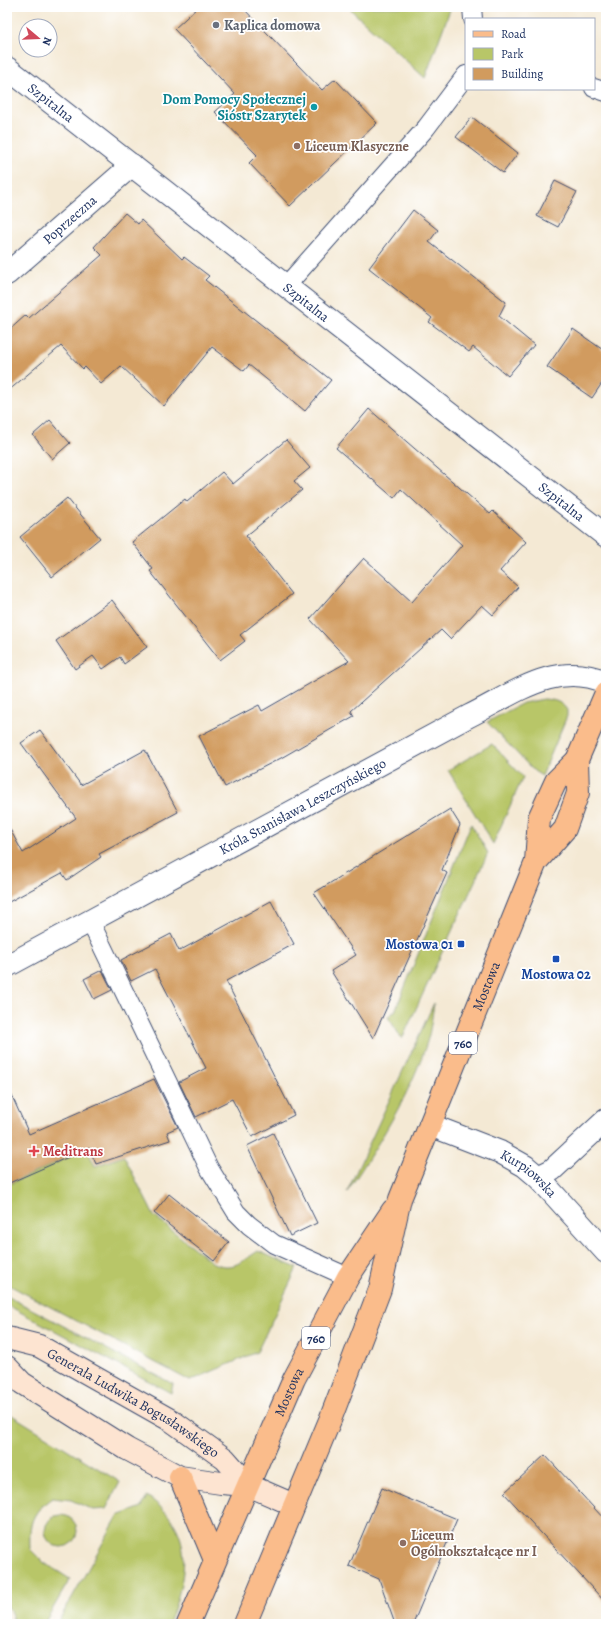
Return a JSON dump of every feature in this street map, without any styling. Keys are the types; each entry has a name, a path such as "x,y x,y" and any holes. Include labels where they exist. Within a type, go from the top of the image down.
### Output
{"main road":[{"name":"Mostowa","path":"294,1505 330,1420 380,1289 400,1199 536,862 565,829 578,793 577,760 606,693"},
{"name":"Mostowa","path":"248,1485 294,1379 348,1277 400,1199"},
{"path":"180,1477 215,1560"},
{"name":"760","path":"188,1624 248,1485"},
{"name":"760","path":"245,1624 294,1505"}],"street":[{"name":"Szpitalna","path":"7,68 606,536"},
{"name":"Poprzeczna","path":"7,274 132,165"},
{"name":"Króla Stanisława Leszczyńskiego","path":"7,966 469,716 545,678 564,674 597,678 606,682"},
{"path":"538,1177 552,1170 606,1120"},
{"name":"Kurpiowska","path":"430,1126 500,1152 525,1166 538,1177 606,1252"},
{"name":"Generała Ludwika Bogusławskiego","path":"7,1338 39,1346 172,1421 226,1459 248,1485"},
{"name":"Generała Ludwika Bogusławskiego","path":"7,1367 29,1387 127,1449 180,1477 248,1485 294,1505"}],"lane":[{"path":"472,7 473,18"},
{"path":"286,286 426,128 465,77"},
{"path":"595,88 606,92"},
{"path":"90,921 209,1168 236,1212 249,1225 274,1244 348,1277"}],"green space":[{"path":"351,7 451,7 425,78 351,10"},
{"path":"544,699 560,703 567,710 567,716 542,776 534,771 487,722 523,703"},
{"path":"492,744 523,777 493,844 448,770"},
{"path":"471,824 488,853 402,1039 388,1017 395,1011"},
{"path":"434,1003 428,1037 412,1082 381,1139 347,1192"},
{"path":"87,1149 95,1166 124,1156 154,1216 213,1263 232,1266 242,1262 258,1251 297,1268 257,1352 190,1381 7,1284 7,1185"},
{"path":"7,1296 173,1384 171,1393 7,1305"},
{"path":"7,1412 120,1482 106,1509 93,1510 71,1500 52,1498 45,1503 36,1514 31,1526 30,1549 43,1562 70,1579 44,1624 15,1624 7,1604"},
{"path":"147,1496 163,1509 174,1524 181,1539 184,1554 180,1588 169,1624 57,1624 118,1516 142,1507"},
{"path":"58,1515 64,1515 74,1522 77,1531 76,1537 70,1544 64,1547 58,1547 48,1540 45,1534 45,1528 52,1518"}],"building":[{"name":"Dom Pomocy Społecznej Sióstr Szarytek","path":"198,7 242,7 322,90 335,79 377,123 290,206 249,163 257,155 215,112 235,94 174,29"},
{"path":"472,117 518,153 503,173 456,137"},
{"path":"555,181 577,192 558,227 537,216"},
{"path":"413,210 438,230 429,242 506,302 499,316 534,345 508,376 473,347 469,352 429,322 432,318 369,268"},
{"path":"125,213 138,224 141,220 182,259 184,257 209,276 205,280 331,380 305,411 249,365 244,371 212,347 164,406 121,366 101,384 85,367 83,369 61,346 7,392 7,332 26,315 29,318 102,255 94,247"},
{"path":"573,329 606,352 606,377 592,398 547,367"},
{"path":"369,409 490,514 493,511 526,542 500,571 518,587 493,615 482,605 450,639 441,630 351,711 354,716 281,758 225,787 199,736 259,705 262,711 349,661 310,619 364,558 412,602 462,545 401,489 394,498 336,448"},
{"path":"50,420 70,443 52,459 33,435"},
{"path":"286,440 310,468 294,481 302,490 246,536 292,594 240,635 245,641 220,660 150,571 153,569 132,542 185,499 187,502 222,472 233,484"},
{"path":"67,498 100,538 52,577 20,537"},
{"path":"112,600 147,647 124,664 120,657 103,669 93,656 75,669 56,641"},
{"path":"40,730 81,785 145,750 178,812 99,854 101,857 67,880 62,873 7,903 7,824 23,853 76,818 21,743"},
{"path":"450,809 460,825 442,870 447,873 373,1038 331,971 356,955 314,893"},
{"path":"271,901 294,944 226,981 294,1115 252,1137 232,1099 196,1117 179,1082 206,1068 155,969 131,981 121,960 171,934 179,951"},
{"path":"102,970 112,990 94,999 84,979"},
{"path":"154,1079 178,1127 167,1132 170,1140 96,1164 89,1148 7,1184 7,1085 29,1134"},
{"path":"273,1133 317,1223 290,1236 247,1146"},
{"path":"169,1194 229,1242 214,1261 154,1213"},
{"path":"545,1455 606,1521 606,1603 504,1493"},
{"name":"Liceum Ogólnokształcące nr I","path":"382,1488 457,1519 413,1624 395,1624 379,1579 349,1566"}],"place":[{"name":"Kaplica domowa","path":"216,25"},
{"name":"Dom Pomocy Społecznej Sióstr Szarytek","path":"314,107"},
{"name":"Liceum Klasyczne","path":"297,146"},
{"name":"Mostowa 01","path":"461,944"},
{"name":"Mostowa 02","path":"556,959"},
{"name":"Meditrans","path":"34,1151"},
{"name":"Liceum Ogólnokształcące nr I","path":"403,1543"}]}
